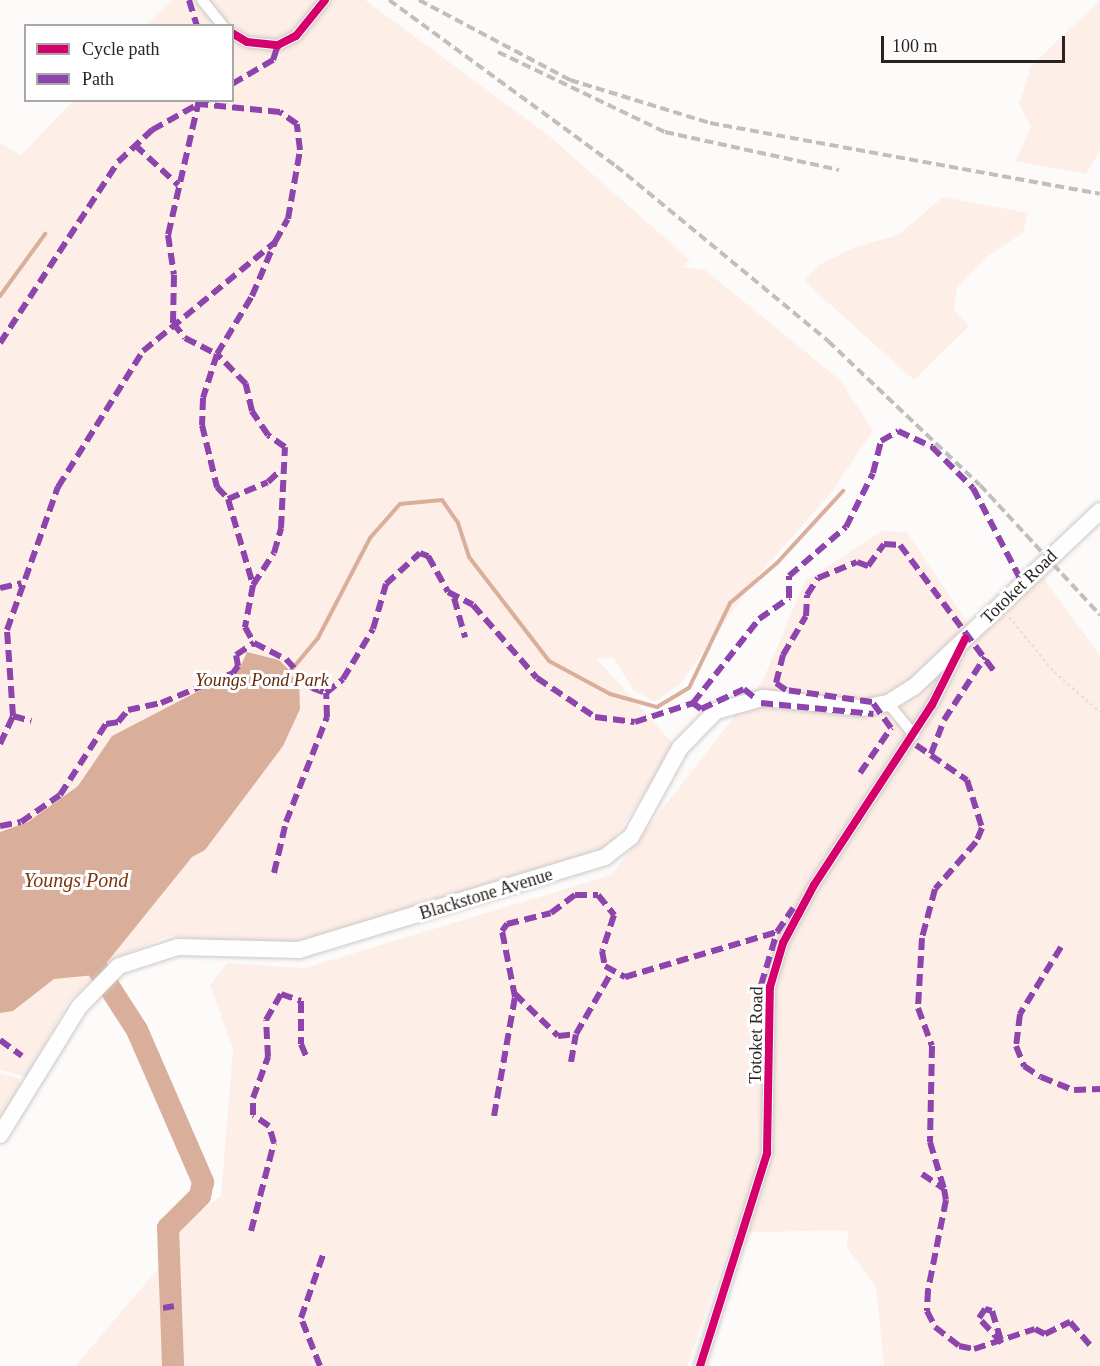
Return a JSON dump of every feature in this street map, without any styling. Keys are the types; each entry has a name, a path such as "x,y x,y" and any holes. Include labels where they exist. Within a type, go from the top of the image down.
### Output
{"main road":[{"name":"Totoket Road","path":"965,639 1100,512"},
{"path":"888,703 965,639"},
{"name":"Blackstone Avenue","path":"0,1135 104,977 129,961 178,947 277,954 310,948 586,864 631,837 680,748 716,711 756,699 862,708 888,703"}],"street":[{"path":"202,0 221,24"},
{"path":"234,34 256,44 278,45 296,36 326,0"},
{"name":"Totoket Road","path":"700,1366 767,1153 770,987 783,943 814,885 914,735 965,639"},
{"path":"888,703 914,735"}],"path":[{"path":"999,605 1037,654 1100,712"}],"green space":[{"name":"Youngs Pond Park","path":"171,0 365,0 548,135 690,260 682,267 705,270 840,380 873,430 832,492 760,573 681,683 655,702 633,690 613,657 597,659 675,746 609,847 293,948 168,936 128,953 69,1000 27,1077 0,1070 0,143 21,155 72,102 234,102 234,24 147,24"},
{"path":"1100,0 1100,150 1086,174 1015,161 1031,127 1019,104 1031,66"},
{"path":"943,197 1028,213 1023,233 988,256 957,288 954,310 969,326 914,380 804,281 819,265 855,247 898,235"},
{"path":"882,531 907,532 969,625 996,622 1042,576 1100,656 1100,1366 884,1366 876,1287 847,1247 848,1232 838,1230 733,1233 687,1366 75,1366 164,1262 172,1231 221,1196 233,1049 210,985 227,963 305,968 611,875 763,680 805,581"},
{"path":"0,1073 18,1078 21,1084 0,1121"}],"water":[{"name":"Youngs Pond","path":"247,652 279,660 299,680 300,709 283,746 205,850 192,857 95,975 54,979 13,1011 0,1013 0,832 28,822 78,786 112,736 239,670"}],"waterway":[{"path":"0,296 45,234"},
{"path":"288,674 318,638 370,538 400,504 442,500 458,523 469,557 549,661 610,694 657,707 689,688 730,603 777,563 843,491"},
{"path":"99,971 137,1030 203,1182 200,1196 168,1228 173,1366"}],"railway":[{"path":"389,0 616,166 828,341 980,485 1100,615"},
{"path":"419,0 570,80 710,123 1100,194"},
{"path":"498,52 665,132 839,170"}],"marked path":[{"path":"189,0 196,24"},
{"path":"234,83 273,60 278,45"},
{"path":"199,102 168,235 174,275 173,323 185,338 217,354 203,398 202,425 217,487 228,499 253,585 245,627 254,643 286,659 312,688 326,693 343,679 373,629 386,584 420,553 428,556 448,592 473,605 537,678 595,717 635,722 693,703 759,619 789,598 789,576 846,527 873,473 881,441 898,431 932,447 973,488 1022,582"},
{"path":"0,343 118,162 152,130 202,102"},
{"path":"0,744 13,716 7,630 58,487 143,351 275,242 288,219 300,150 297,124 280,112 199,104"},
{"path":"135,145 178,185"},
{"path":"253,585 274,553 281,528 285,447 268,435 252,411 246,384 217,354 252,296 275,242"},
{"path":"228,499 268,482 281,470"},
{"path":"860,773 891,728 872,702 786,690 776,683 783,655 806,616 807,595 818,578 857,562 868,566 884,544 900,545 994,671"},
{"path":"0,588 21,583"},
{"path":"454,598 465,637"},
{"path":"0,826 21,822 60,795 106,724 118,722 128,710 161,703 233,673 238,666 236,655 254,643"},
{"path":"931,754 944,720 985,657"},
{"path":"693,703 701,709 744,689 756,699"},
{"path":"274,873 286,822 327,717 326,693"},
{"path":"761,703 873,714"},
{"path":"13,716 31,721"},
{"path":"916,745 967,780 982,828 976,842 935,889 922,938 918,1008 932,1046 930,1142 944,1189"},
{"path":"494,1116 515,997 502,931 507,924 551,913 575,895 598,895 614,915 602,951 605,966 625,977 777,932"},
{"path":"761,1059 761,985 777,932 793,908"},
{"path":"1061,947 1020,1014 1016,1046 1024,1066 1041,1077 1074,1090 1100,1089"},
{"path":"571,1062 576,1034 610,975"},
{"path":"251,1231 274,1143 269,1126 253,1115 253,1098 268,1057 266,1020 281,994 301,1001 301,1044 307,1058"},
{"path":"515,994 558,1036 576,1034"},
{"path":"0,1040 22,1056"},
{"path":"922,1174 944,1189 946,1200 928,1290 927,1311 935,1327 959,1346 974,1349 1035,1329 1045,1334 1070,1322 1093,1348"},
{"path":"320,1366 301,1318 324,1252"},
{"path":"163,1308 174,1306"},
{"path":"985,1309 992,1311 1002,1343 979,1318 985,1309"}],"cycle path":[{"path":"234,34 247,42 278,45 296,36 325,0"},
{"path":"700,1366 767,1153 770,987 783,943 814,885 932,705 965,639"}]}
